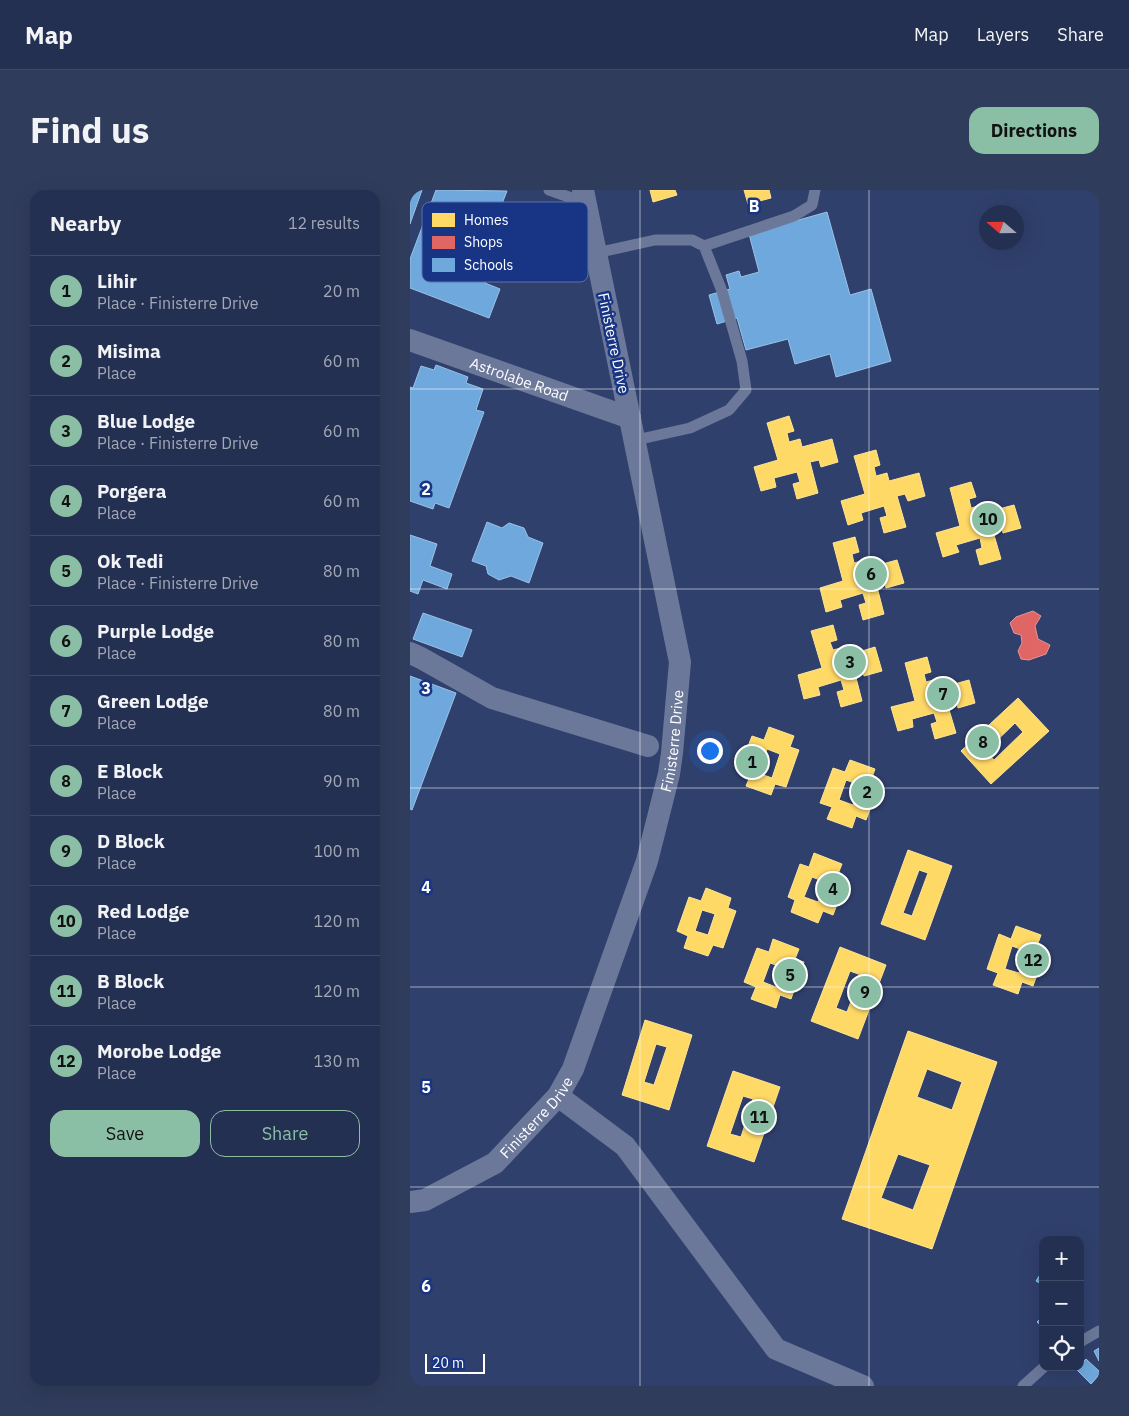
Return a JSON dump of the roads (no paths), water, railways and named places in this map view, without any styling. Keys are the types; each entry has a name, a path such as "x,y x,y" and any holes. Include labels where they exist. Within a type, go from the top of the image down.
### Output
{"street":[{"name":"Finisterre Drive","path":"410,1202 425,1200 495,1163 558,1096 573,1069 647,861 669,774 680,662 636,440 588,215"},
{"name":"Astrolabe Road","path":"410,340 630,418"},
{"path":"410,653 492,698 648,746"},
{"path":"558,1096 626,1146 776,1349 863,1386"}],"lane":[{"path":"549,190 584,196"},
{"path":"704,246 794,216 812,204 815,190"},
{"path":"596,253 655,240 692,240 704,246 722,291 742,361 746,390 730,410 690,428 636,440"},
{"path":"1084,1340 1099,1331"},
{"path":"1022,1386 1039,1371"}],"place":[{"name":"Red Lodge","path":"988,519"},
{"name":"Purple Lodge","path":"871,574"},
{"name":"Blue Lodge","path":"850,662"},
{"name":"Green Lodge","path":"943,694"},
{"name":"E Block","path":"983,742"},
{"name":"Lihir","path":"752,762"},
{"name":"Misima","path":"867,792"},
{"name":"Porgera","path":"833,889"},
{"name":"Morobe Lodge","path":"1033,960"},
{"name":"Ok Tedi","path":"790,975"},
{"name":"D Block","path":"865,992"},
{"name":"B Block","path":"759,1117"}]}
